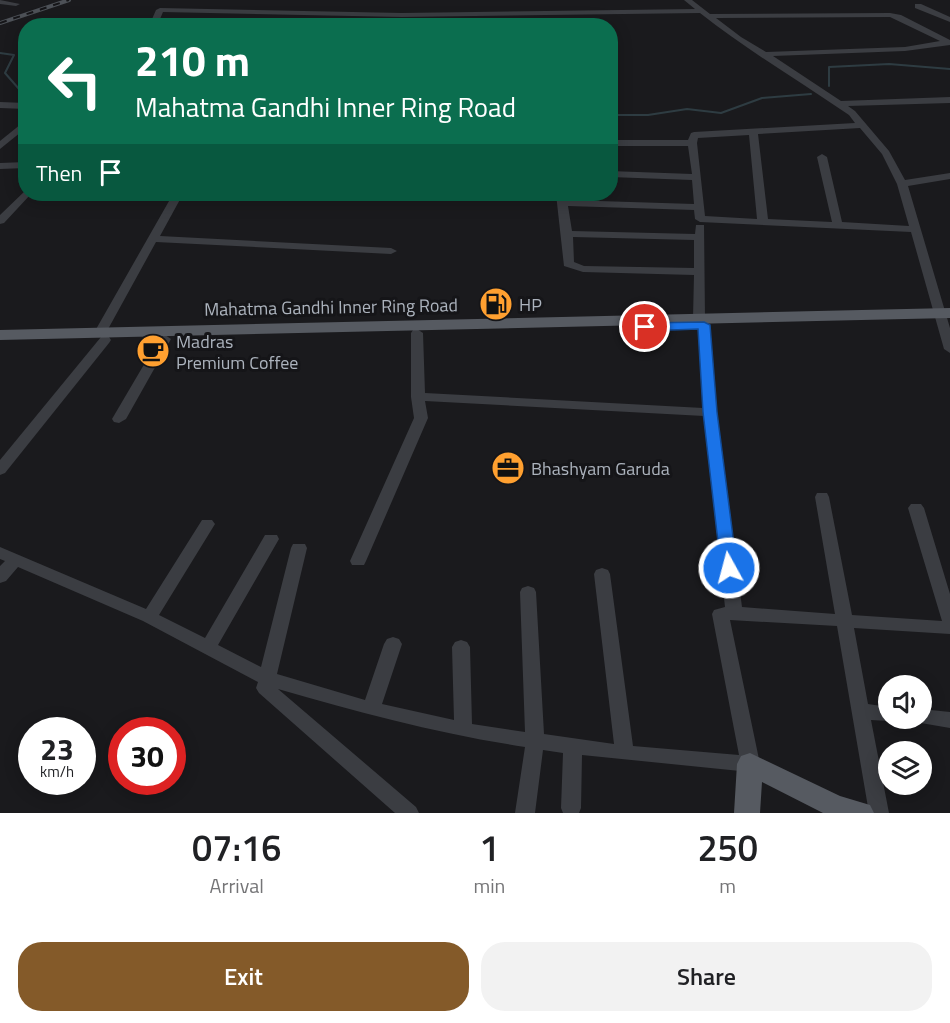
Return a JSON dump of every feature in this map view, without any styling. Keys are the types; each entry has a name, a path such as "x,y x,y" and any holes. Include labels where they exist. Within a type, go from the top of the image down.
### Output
{"main road":[{"name":"Mahatma Gandhi Inner Ring Road","path":"0,335 103,336 945,316"},
{"name":"Mahatma Gandhi Inner Ring Road","path":"0,342 103,336 165,339 417,333 701,322"},
{"path":"747,813 750,764 835,809 861,813"}],"street":[{"path":"156,18 166,0"},
{"path":"688,0 738,39 765,54 839,104 863,125 886,153 902,184 913,229 945,316 950,349"},
{"path":"918,6 950,20"},
{"path":"160,10 298,16 890,15 950,43"},
{"path":"765,54 905,49 950,43"},
{"path":"839,104 950,100"},
{"path":"0,105 18,106"},
{"path":"734,613 701,322 700,219 693,136 699,133 863,125"},
{"path":"0,146 18,130"},
{"path":"753,130 763,222"},
{"path":"618,143 692,143"},
{"path":"822,157 838,226"},
{"path":"0,166 18,165"},
{"path":"618,174 697,177"},
{"path":"902,184 950,176"},
{"path":"0,221 19,201"},
{"path":"0,470 103,336 174,201"},
{"path":"562,201 568,264 583,269 699,272"},
{"path":"608,201 699,207"},
{"path":"700,219 913,229"},
{"path":"567,234 700,237"},
{"path":"153,239 392,252"},
{"path":"358,561 421,418 418,397 417,333"},
{"path":"119,419 165,339"},
{"path":"418,397 710,412"},
{"path":"822,497 879,813"},
{"path":"916,508 950,621"},
{"path":"149,617 207,524"},
{"path":"208,648 271,539"},
{"path":"299,548 265,688 409,813"},
{"path":"0,577 8,557 149,617 266,678 371,709 463,730 536,741 625,753 750,764 720,614 734,613 950,628"},
{"path":"602,574 625,753"},
{"path":"525,813 536,741 528,592"},
{"path":"371,709 393,644"},
{"path":"461,647 463,730"},
{"path":"861,711 878,713"},
{"path":"932,718 950,720"},
{"path":"571,808 573,746"}],"waterway":[{"path":"0,53 14,55 5,73 18,88"},
{"path":"829,86 829,67 889,64 950,69"},
{"path":"618,115 648,115 687,109 721,113 762,98 811,94"}],"railway":[{"path":"0,23 69,0"}],"place":[{"name":"HP","path":"496,304"},
{"name":"Madras Premium Coffee","path":"153,351"},
{"name":"Bhashyam Garuda","path":"508,468"}],"route":[{"path":"645,327 704,325 710,412 729,568"}]}
